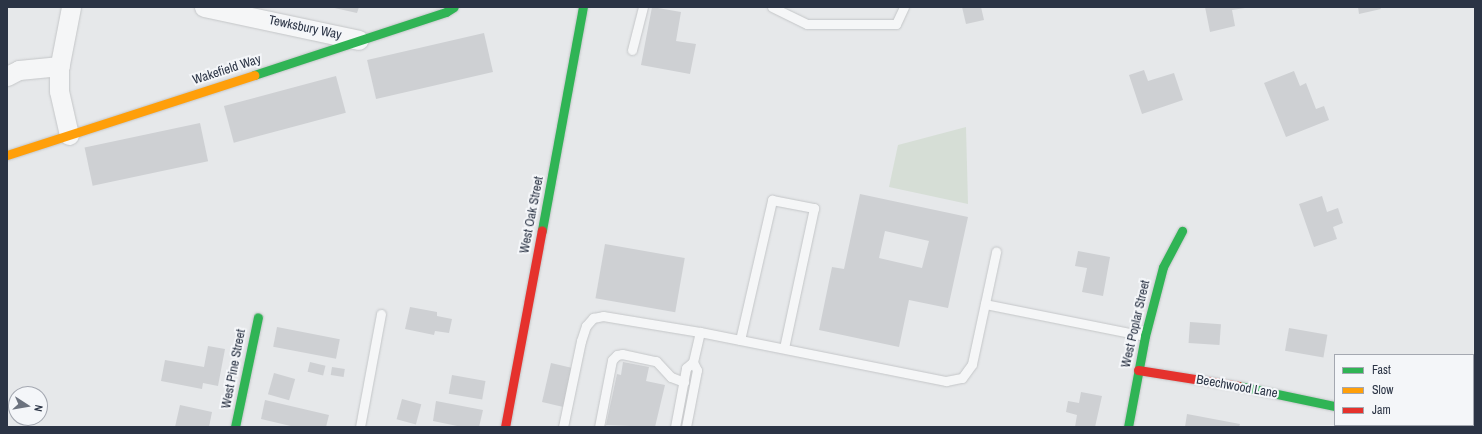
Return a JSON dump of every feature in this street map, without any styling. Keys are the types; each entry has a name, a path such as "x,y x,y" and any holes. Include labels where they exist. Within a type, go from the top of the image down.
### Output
{"street":[{"path":"69,135 59,91 60,66 71,7"},
{"name":"Tewksbury Way","path":"204,7 359,40"},
{"name":"Wakefield Way","path":"7,155 446,12 454,7"},
{"name":"West Oak Street","path":"505,427 583,7"},
{"path":"7,76 18,70 60,66"},
{"name":"West Poplar Street","path":"1128,427 1145,336 1164,267 1182,231"},
{"name":"West Pine Street","path":"236,427 258,317"},
{"name":"Beechwood Lane","path":"1138,370 1249,388 1334,406"}],"lane":[{"path":"632,50 643,7"},
{"path":"772,7 806,24 896,24 904,7"},
{"path":"740,340 772,200 814,208 784,348"},
{"path":"563,427 581,341 586,326 593,318 603,316 700,332 946,380 962,378 972,364 996,252"},
{"path":"985,304 1145,336"},
{"path":"360,427 381,314"},
{"path":"686,427 697,370 694,362 700,332"},
{"path":"599,427 612,360 617,355 622,354 656,361 671,377 684,382"},
{"path":"675,427 686,368 694,362"}],"shaded area":[{"path":"966,127 968,204 889,187 898,145"}],"building":[{"path":"330,7 359,7 357,13"},
{"path":"652,7 681,12 676,41 696,44 690,74 641,65"},
{"path":"962,7 981,7 984,20 966,24"},
{"path":"1205,7 1245,8 1232,10 1235,26 1210,32"},
{"path":"1358,7 1380,7 1381,9 1359,14"},
{"path":"484,33 493,72 376,99 367,60"},
{"path":"1144,70 1148,81 1174,73 1183,100 1142,114 1129,75"},
{"path":"1294,71 1300,86 1306,83 1316,109 1324,106 1329,120 1286,137 1264,83"},
{"path":"336,76 346,113 234,143 224,106"},
{"path":"200,123 208,161 93,186 85,148"},
{"path":"860,194 968,217 948,308 909,300 899,347 819,330 832,267 844,269","holes":["885,231 929,241 922,268 879,258"]},
{"path":"1322,196 1327,212 1338,208 1343,223 1333,227 1337,239 1314,247 1299,204"},
{"path":"605,244 685,258 675,312 595,298"},
{"path":"1078,251 1110,257 1103,296 1082,292 1087,268 1075,266"},
{"path":"410,307 437,312 437,316 452,319 449,333 435,331 434,335 405,329"},
{"path":"1190,322 1221,324 1219,345 1189,343"},
{"path":"277,327 340,339 336,359 273,347"},
{"path":"1289,328 1327,335 1323,357 1285,351"},
{"path":"208,346 225,349 218,386 203,383 202,389 161,381 165,360 204,367"},
{"path":"310,362 326,366 323,376 308,372"},
{"path":"623,362 649,367 646,381 665,385 655,427 606,425 617,374 621,375"},
{"path":"551,363 573,368 564,407 542,402"},
{"path":"332,367 345,369 344,377 331,375"},
{"path":"274,373 295,379 289,400 268,394"},
{"path":"452,375 485,381 482,400 449,394"},
{"path":"1081,392 1102,396 1095,427 1075,427 1077,415 1066,412 1068,401 1079,403"},
{"path":"402,399 421,404 416,424 397,419"},
{"path":"265,400 329,415 326,427 295,427 261,419"},
{"path":"436,401 483,410 479,427 462,427 433,421"},
{"path":"180,405 212,412 209,427 175,427"},
{"path":"1187,414 1240,424 1239,427 1185,427"}],"traffic: fast":[{"path":"254,75 446,12 454,7"},
{"path":"542,230 583,7"},
{"path":"1128,427 1145,336 1163,267 1182,231"},
{"path":"235,427 258,317"},
{"path":"1239,386 1334,406"}],"traffic: slow":[{"path":"7,155 254,75"}],"traffic: jam":[{"path":"505,427 542,230"},
{"path":"1138,370 1239,386"}]}
